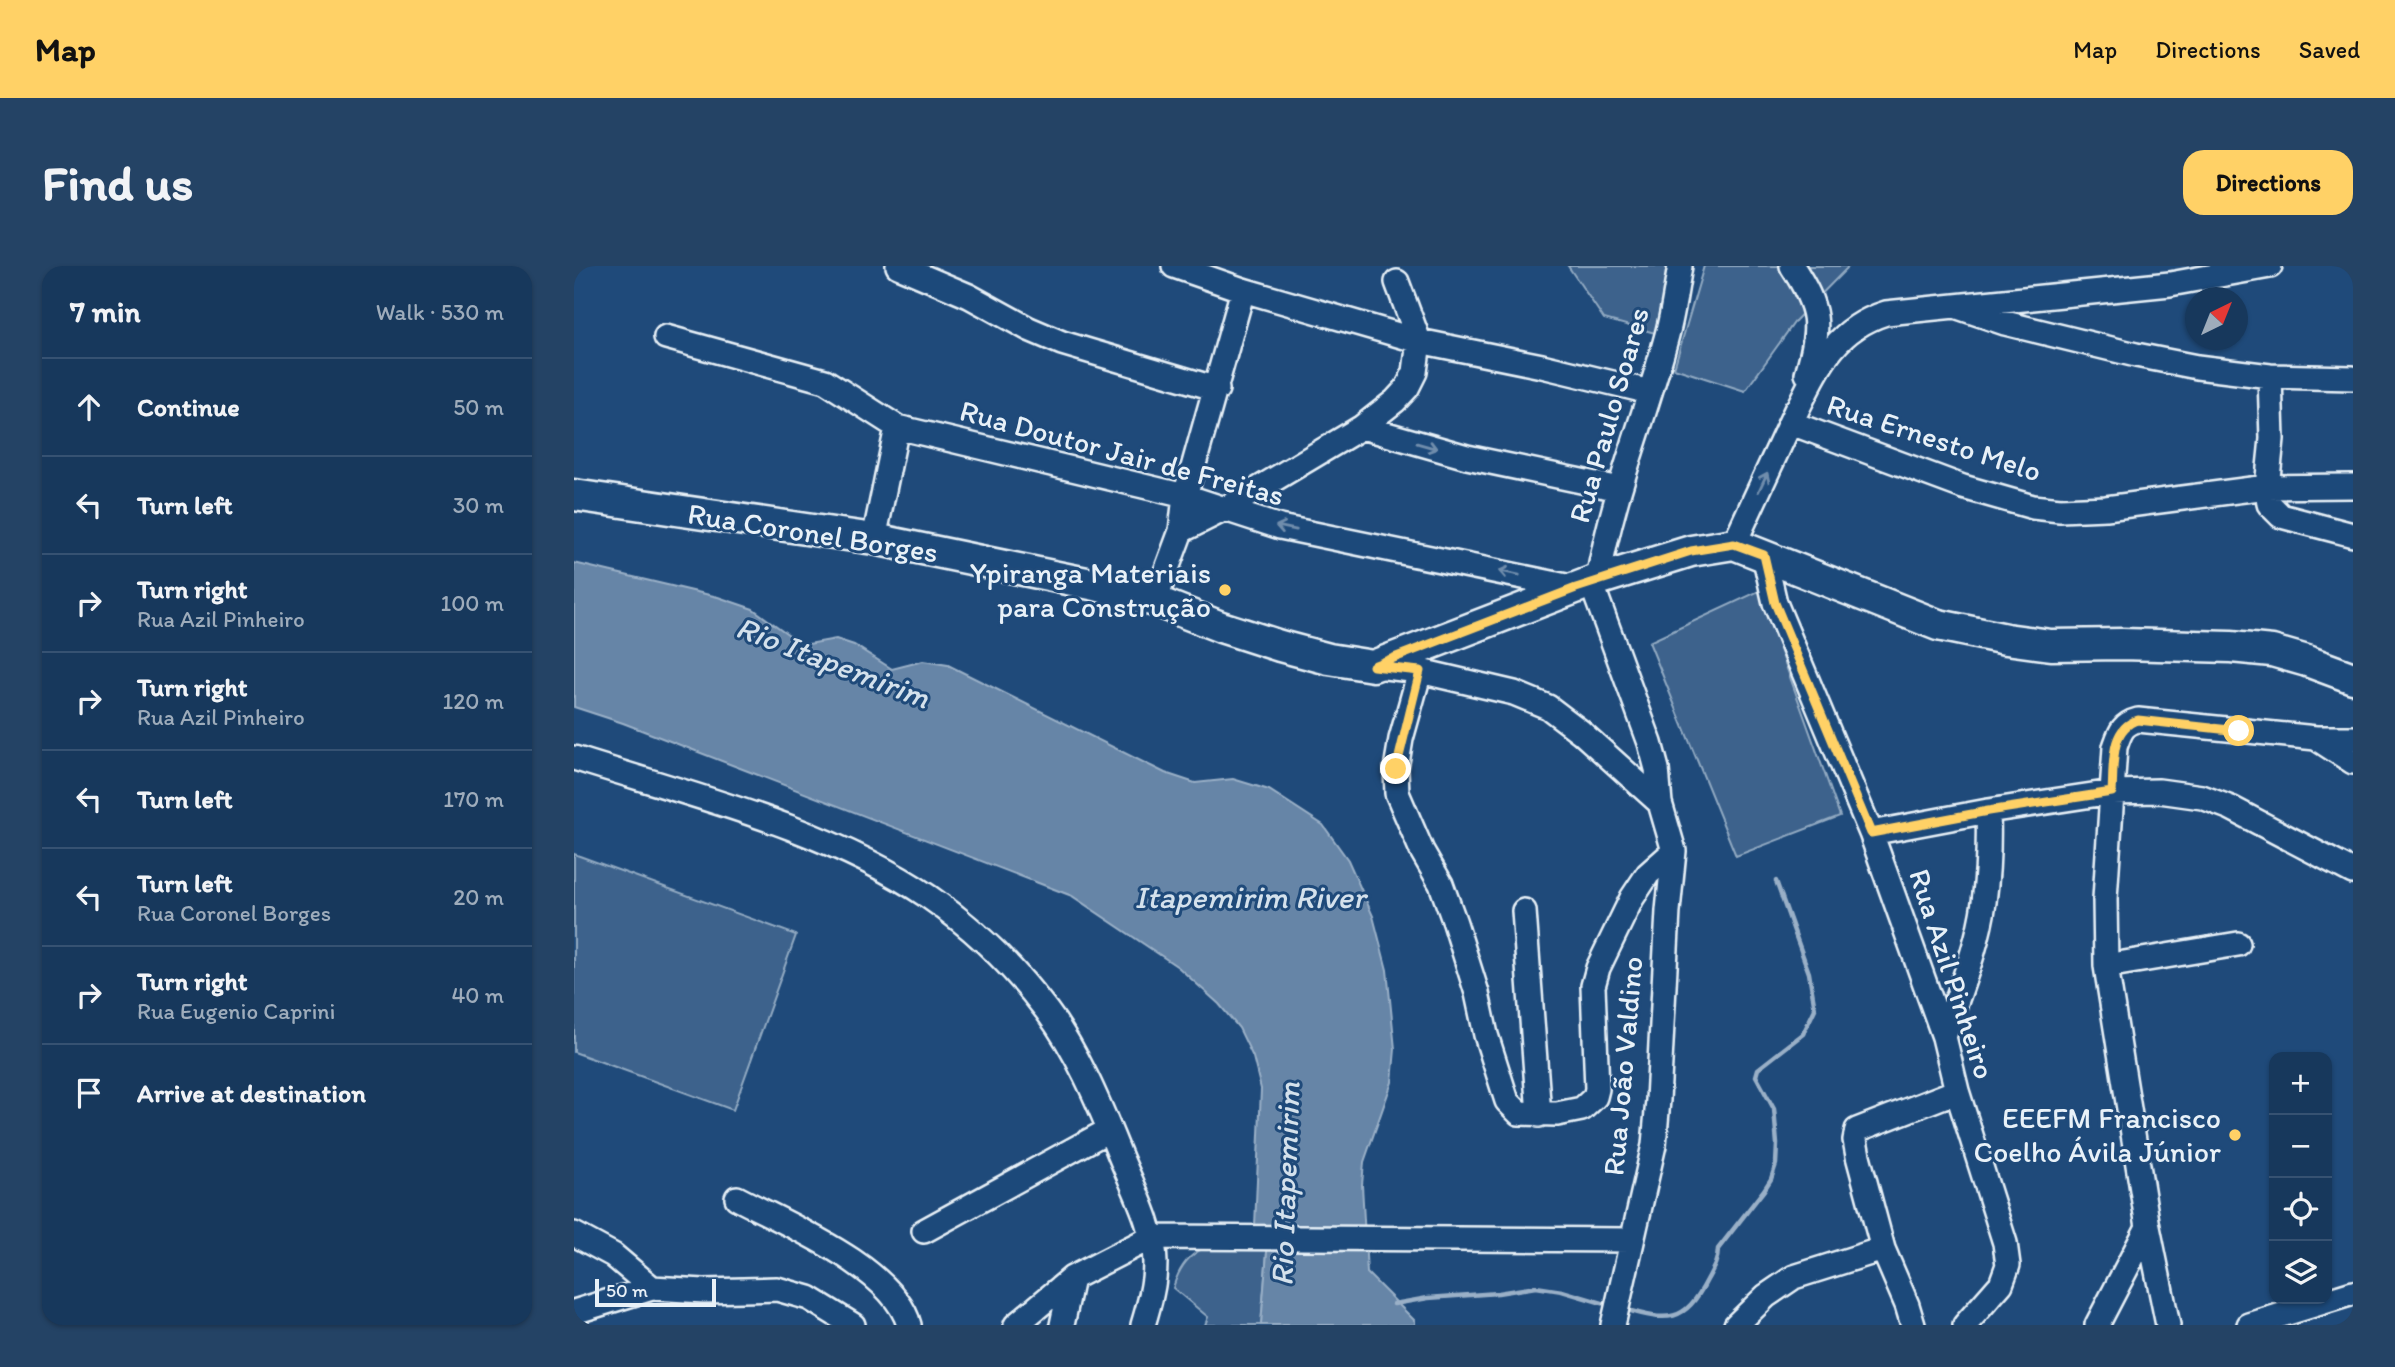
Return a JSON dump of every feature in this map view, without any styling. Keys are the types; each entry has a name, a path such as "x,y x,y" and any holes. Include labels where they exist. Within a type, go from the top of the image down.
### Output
{"main road":[{"name":"Rua Coronel Borges","path":"574,495 874,539 1096,585 1155,601 1280,646 1329,659 1373,666"},
{"path":"1373,666 1588,584 1691,551 1734,544 1938,625 2051,645 2122,644 2272,651 2353,678"}],"street":[{"path":"898,266 969,296 1028,329 1062,343 1217,389"},
{"path":"1174,266 1243,290 1419,341 1542,366 1650,392"},
{"name":"Rua Paulo Soares","path":"1588,584 1603,548 1667,336 1680,266"},
{"path":"1792,266 1810,293 1815,309 1816,329 1813,351 1794,416"},
{"path":"1734,544 1794,416 1829,351 1849,331 1867,319 1886,313 2170,285 2270,266"},
{"path":"1181,531 1223,510 1362,427 1407,388 1415,372 1419,341 1397,282"},
{"path":"1155,601 1181,531 1185,496 1243,290"},
{"path":"1950,306 2005,323 2136,355 2197,366 2270,376 2353,378"},
{"name":"Rua Doutor Jair de Freitas","path":"666,337 825,381 897,427 1185,496 1280,527 1588,584"},
{"path":"2270,376 2272,439 2267,487 2269,504 2281,516 2353,535"},
{"name":"Rua Ernesto Melo","path":"1794,416 1963,487 2033,507 2060,510 2106,508 2267,487 2353,486"},
{"path":"874,539 897,427"},
{"path":"1362,427 1467,457 1619,489"},
{"name":"Rua Azil Pinheiro","path":"1764,555 1775,603 1871,833 1944,1037 1957,1091 2005,1243 2008,1265 2001,1284 1965,1325"},
{"path":"1420,671 1397,759 1397,793 1422,851 1441,884 1455,923 1507,1101 1519,1112 1539,1115 1583,1109 1595,1097 1597,1089 1593,986 1598,968 1616,928 1648,874 1674,851 1660,803 1657,769 1650,743 1588,584"},
{"name":"Rua Coronel Borges","path":"1373,666 1420,671 1514,693 1548,707 1581,732 1660,803"},
{"path":"2168,1325 2148,1227 2106,966 2105,899 2115,747 2124,726 2138,720 2316,738 2353,738"},
{"path":"2316,738 2353,762"},
{"path":"574,758 741,812 843,850 928,897 974,932 1014,971 1048,1013 1081,1069 1152,1237 1152,1295 1143,1325"},
{"name":"Rua Azil Pinheiro","path":"1871,833 2112,792 2159,791 2202,797 2231,808 2353,872"},
{"path":"1944,1037 1977,936 1984,905 1989,847 1988,811"},
{"name":"Rua João Valdino","path":"1615,1313 1654,1145 1674,851"},
{"path":"1524,911 1539,1115"},
{"path":"2106,966 2238,944"},
{"path":"1913,1325 1883,1249 1855,1135 1857,1130 1957,1091"},
{"path":"924,1231 1109,1130"},
{"path":"737,1198 848,1257 877,1279 897,1301 909,1325"},
{"path":"2096,1325 2148,1227"},
{"path":"574,1234 613,1255 652,1288"},
{"path":"1016,1325 1072,1278 1152,1237 1630,1240"},
{"path":"1736,1325 1766,1296 1794,1277 1883,1249"},
{"path":"1062,1325 1072,1278"},
{"path":"574,1312 652,1288 704,1291 777,1289 809,1298 845,1324"},
{"path":"2249,1325 2353,1293"}],"shaded area":[{"path":"1568,266 1674,266 1655,333 1604,319"},
{"path":"1704,266 1849,266 1796,320 1745,391 1674,368"},
{"path":"1759,591 1840,816 1736,856 1649,642"},
{"path":"574,854 796,935 733,1110 574,1052"},
{"path":"1268,1240 1261,1325 1205,1325 1208,1317 1173,1288 1188,1259 1198,1251 1210,1246"}],"water":[{"name":"Itapemirim River","path":"574,563 718,597 753,609 803,645 836,639 854,645 892,669 923,661 948,665 1165,773 1195,783 1233,779 1269,790 1323,825 1348,860 1373,916 1387,970 1395,1049 1392,1082 1364,1162 1362,1185 1367,1273 1415,1321 1415,1325 1261,1325 1268,1240 1255,1226 1261,1089 1253,1057 1239,1028 1219,1004 1178,967 1072,896 623,723 574,707"}],"waterway":[{"path":"1624,1309 1664,1317 1683,1312 1699,1294 1713,1269 1718,1249 1771,1179 1776,1164 1777,1144 1774,1109 1756,1076 1758,1069 1803,1034 1815,1009 1809,973 1776,881"},
{"path":"1394,1304 1536,1287 1562,1291 1609,1305"}],"place":[{"name":"Ypiranga Materiais para Construção","path":"1225,590"},
{"name":"EEEFM Francisco Coelho Ávila Júnior","path":"2235,1135"}],"route":[{"path":"1396,769 1401,739 1420,671 1373,666 1591,582 1691,551 1734,544 1764,555 1775,603 1871,833 2112,792 2115,747 2120,732 2130,722 2138,720 2239,731"}],"water label":[{"name":"Rio Itapemirim","path":"833,662"},
{"name":"Rio Itapemirim","path":"1285,1184"}]}
